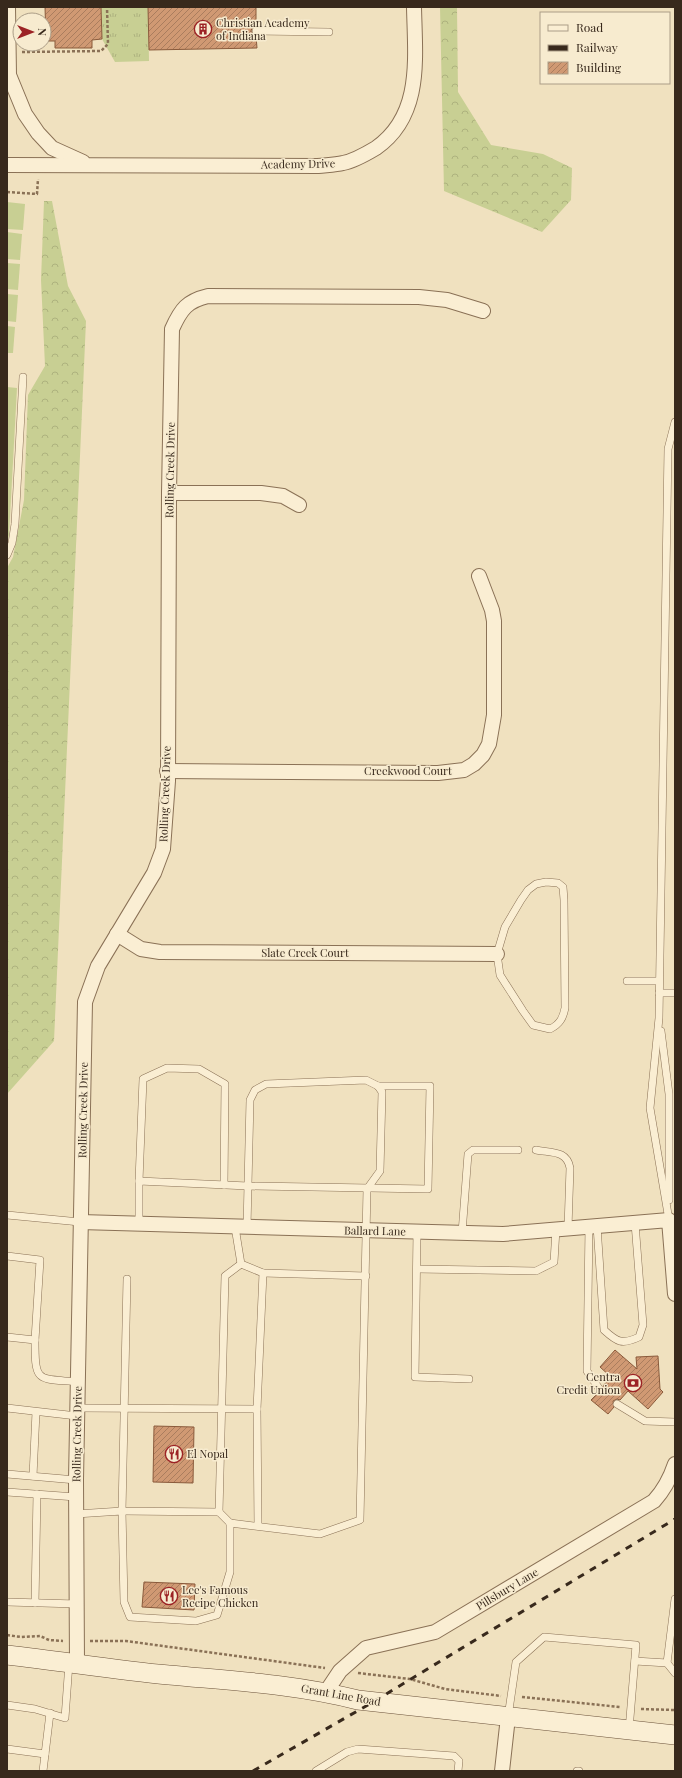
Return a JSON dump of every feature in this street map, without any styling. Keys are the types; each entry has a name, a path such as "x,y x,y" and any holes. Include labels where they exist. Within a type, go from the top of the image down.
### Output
{"main road":[{"name":"Grant Line Road","path":"7,1654 168,1675 259,1682 326,1692 358,1700 675,1735"}],"street":[{"name":"Academy Drive","path":"8,7 10,44 9,75 12,95 38,133 52,148 88,164"},
{"name":"Academy Drive","path":"7,165 88,164 318,166 344,163 367,154 388,139 403,120 411,96 415,71 414,7"},
{"name":"Rolling Creek Drive","path":"73,1663 77,1604 76,1480 85,1002 91,980 154,873 161,857 166,827 172,328 178,316 186,306 196,299 208,296 419,297 447,300 483,311"},
{"path":"169,493 261,492 283,496 299,505"},
{"name":"Creekwood Court","path":"167,771 438,772 464,770 474,764 483,756 489,744 494,714 494,621 492,610 478,576"},
{"name":"Slate Creek Court","path":"117,934 141,949 160,952 496,954"},
{"path":"669,1220 675,1294"},
{"name":"Ballard Lane","path":"80,1222 503,1234 669,1220"},
{"name":"Pillsbury Lane","path":"326,1692 340,1671 366,1648 435,1632 654,1501 664,1490 675,1464"},
{"path":"502,1771 508,1717"}],"lane":[{"path":"256,31 329,32"},
{"path":"7,555 12,543 15,524 23,377"},
{"path":"669,1220 650,1108 659,1018 668,449 675,422"},
{"path":"546,882 558,883 563,888 565,1008 563,1018 557,1026 550,1029 534,1025 500,975 496,954 505,927 528,890 536,884 546,882"},
{"path":"627,981 659,981"},
{"path":"659,993 675,993"},
{"path":"659,1018 669,1094 669,1220"},
{"path":"139,1224 143,1079 167,1068 199,1069 225,1084 224,1185"},
{"path":"139,1182 248,1186 367,1189 428,1189 430,1086 378,1086 366,1080 266,1084 255,1090 250,1100 248,1186 241,1227 241,1264"},
{"path":"76,1514 122,1511 219,1512 230,1523 320,1534 360,1520 367,1189 380,1171 382,1092 378,1086"},
{"path":"462,1233 468,1154 473,1150 518,1150"},
{"path":"417,1269 536,1271 554,1262 562,1229 570,1168 568,1159 564,1155 536,1150"},
{"path":"7,1215 80,1222"},
{"path":"593,1227 604,1330 614,1340 627,1343 638,1337 643,1325 635,1223"},
{"path":"593,1227 587,1371 600,1390"},
{"path":"417,1232 415,1377 469,1379"},
{"path":"7,1256 40,1260 35,1340 35,1362 37,1372 44,1379 78,1382"},
{"path":"241,1264 263,1273 366,1276"},
{"path":"219,1512 225,1276 241,1264"},
{"path":"258,1526 256,1409 263,1273"},
{"path":"127,1279 123,1408 122,1511 124,1602 130,1617 196,1621 217,1615 230,1572 230,1523"},
{"path":"7,1337 35,1340"},
{"path":"617,1404 645,1422 675,1422"},
{"path":"7,1408 36,1412 77,1412 123,1408 256,1409"},
{"path":"33,1476 36,1412"},
{"path":"7,1474 76,1480"},
{"path":"7,1492 76,1497"},
{"path":"35,1603 37,1494"},
{"path":"675,1599 667,1663 675,1673"},
{"path":"7,1602 77,1604"},
{"path":"508,1717 516,1662 544,1637 636,1645 629,1730"},
{"path":"635,1660 667,1663"},
{"path":"7,1705 35,1709 65,1718 73,1663"},
{"path":"43,1771 50,1713"},
{"path":"7,1749 45,1754"},
{"path":"316,1771 348,1752 358,1749 454,1756 459,1761 458,1771"}],"path":[{"path":"10,44 101,51 108,44 107,7"},
{"path":"7,192 37,194 38,175"}],"green space":[{"path":"101,7 148,7 149,61 115,62 102,39"},
{"path":"440,7 457,7 458,92 491,145 543,154 572,168 571,200 542,232 444,191"},
{"path":"44,201 52,201 68,286 86,321 54,1041 7,1094 7,568 13,557 24,500 28,395 45,366 41,280"},
{"path":"7,202 25,204 23,230 7,229"},
{"path":"7,232 22,234 20,260 7,259"},
{"path":"7,263 20,264 18,290 7,289"},
{"path":"7,294 18,295 16,322 7,321"},
{"path":"7,326 15,327 13,353 7,353"},
{"path":"7,387 17,388 9,535 7,543"}],"building":[{"path":"45,7 101,7 102,39 92,40 92,48 55,48 55,41 52,41 52,12 45,12"},
{"name":"Christian Academy of Indiana","path":"148,7 256,7 256,26 252,28 251,31 253,35 256,36 257,48 149,50"},
{"name":"Centra Credit Union","path":"615,1350 637,1369 636,1357 658,1356 660,1389 663,1392 648,1409 628,1391 620,1400 617,1399 613,1401 614,1407 608,1414 591,1400 597,1394 601,1395 605,1392 603,1386 611,1377 600,1367"},
{"name":"El Nopal","path":"154,1426 194,1427 193,1483 153,1482"},
{"name":"Lee's Famous Recipe Chicken","path":"144,1582 195,1584 194,1610 142,1607"}],"railway":[{"path":"253,1771 373,1702 675,1519"}],"place":[{"name":"Christian Academy of Indiana","path":"203,29"},
{"name":"Centra Credit Union","path":"633,1383"},
{"name":"El Nopal","path":"174,1454"},
{"name":"Lee's Famous Recipe Chicken","path":"169,1596"}]}
